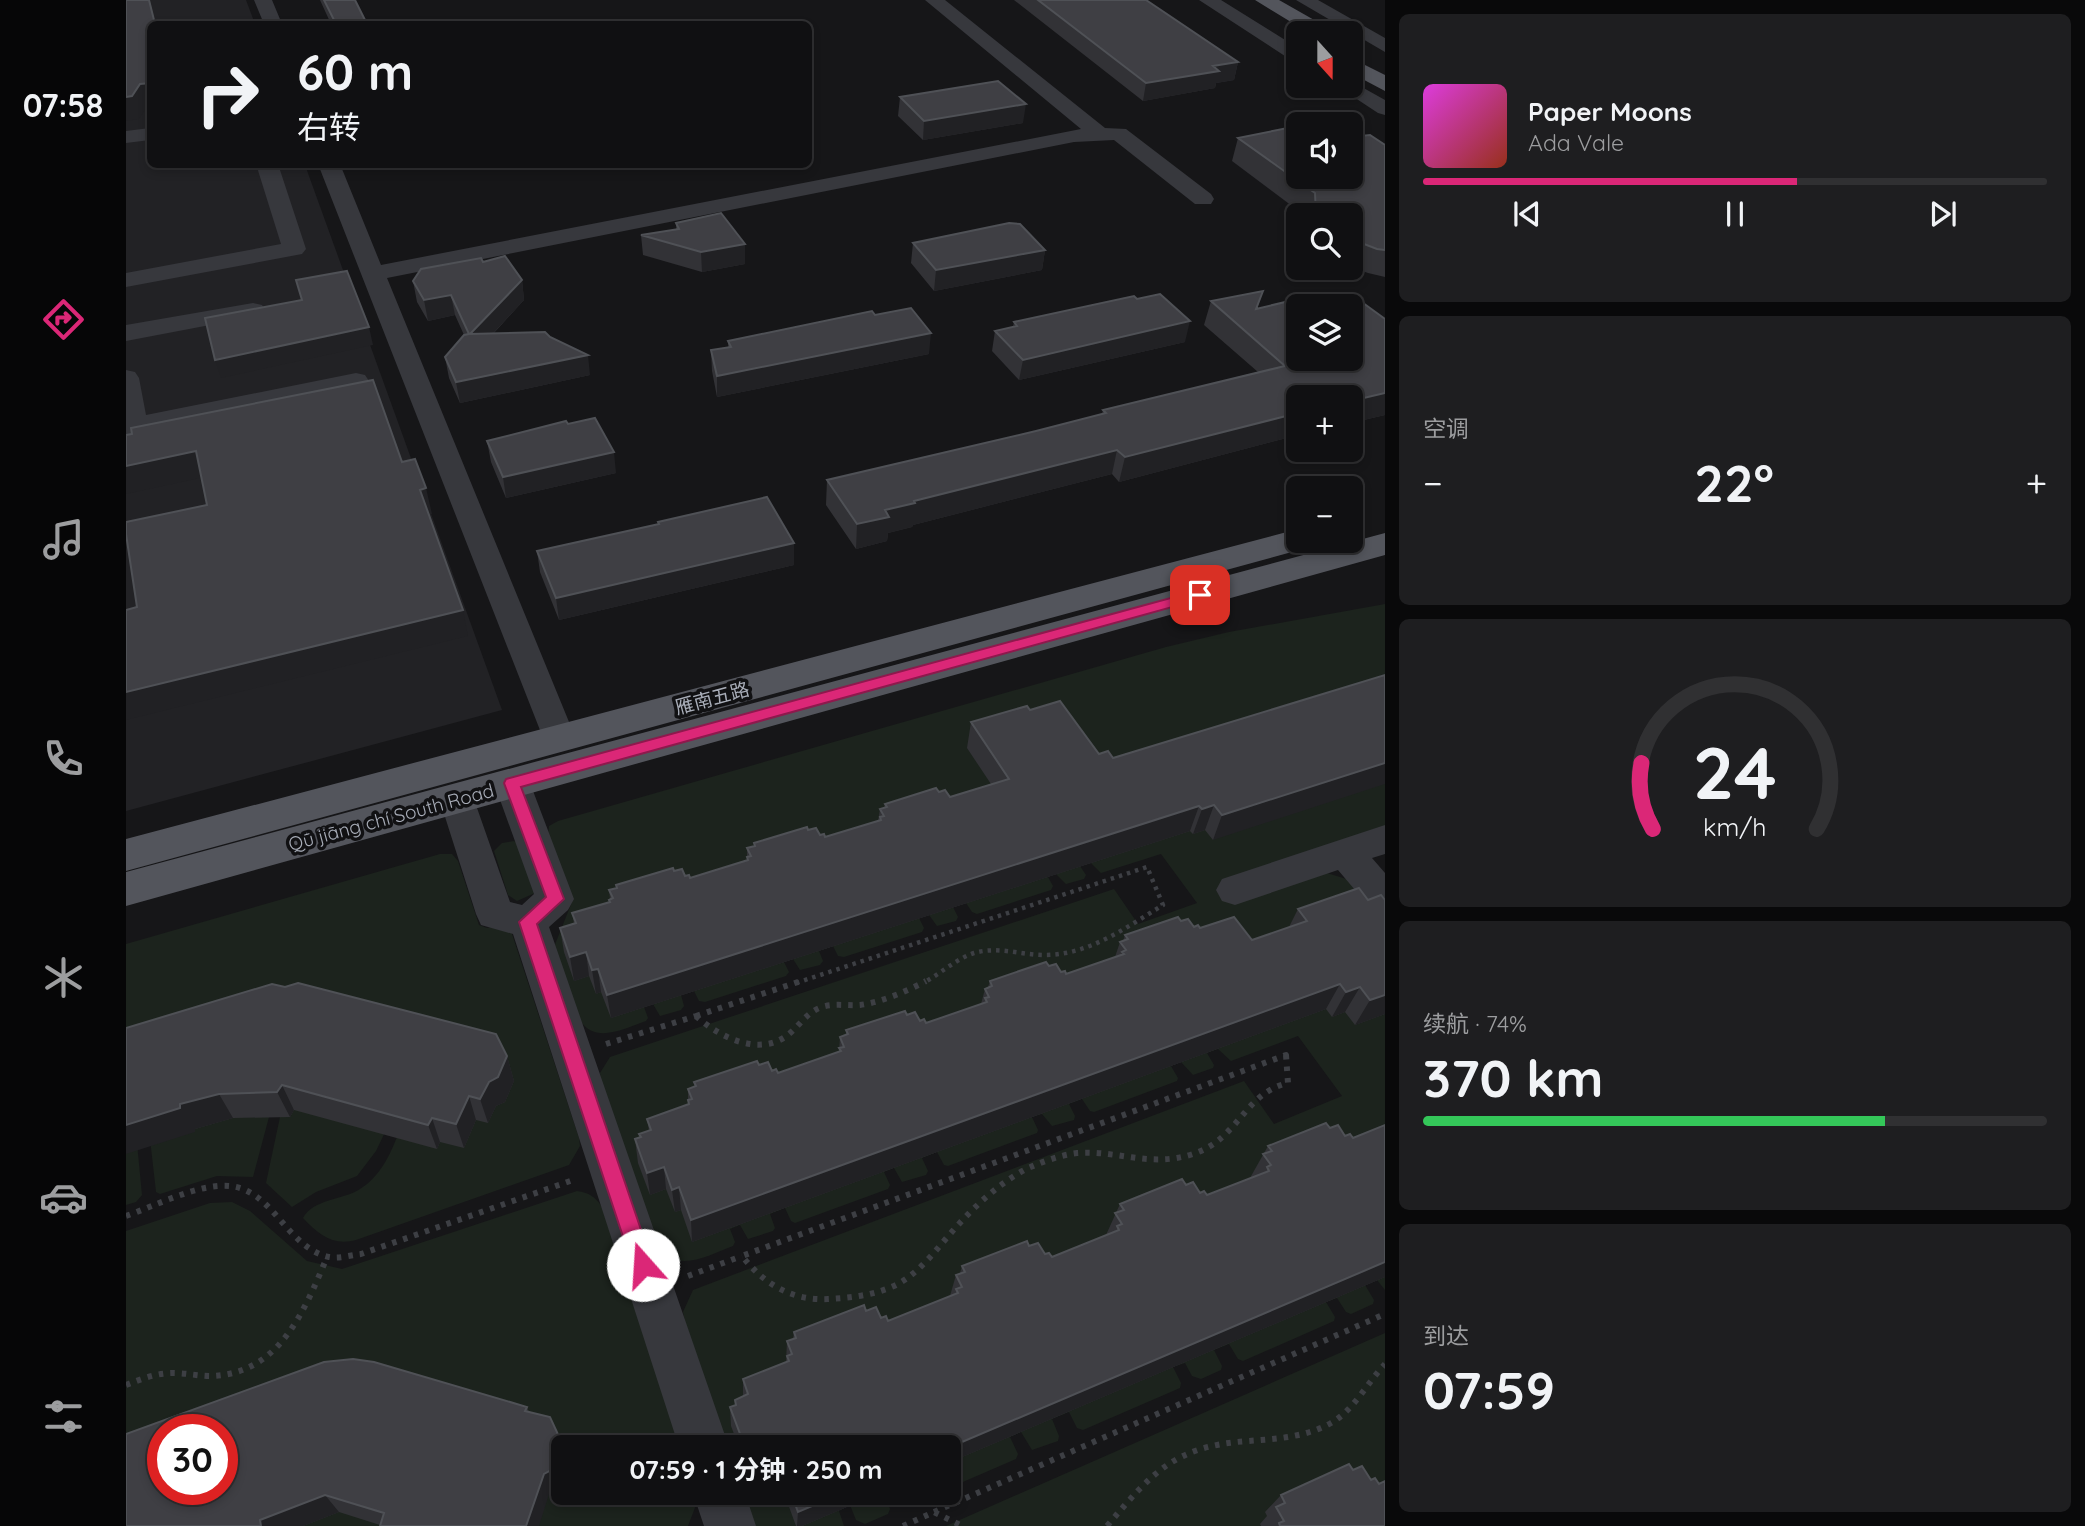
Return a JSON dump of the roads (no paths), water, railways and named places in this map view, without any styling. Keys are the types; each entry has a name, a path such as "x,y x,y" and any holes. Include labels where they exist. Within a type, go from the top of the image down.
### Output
{"main road":[{"path":"1244,0 1286,25"},
{"path":"1265,0 1302,21"},
{"path":"1363,56 1385,69"},
{"path":"1363,71 1385,85"},
{"path":"1363,523 1385,517"},
{"name":"雁南五路","path":"126,855 1286,543"},
{"name":"Qū jiāng chí South Road","path":"126,889 1385,544"}],"street":[{"path":"263,0 271,21"},
{"path":"934,0 1100,134"},
{"path":"1208,0 1286,49"},
{"path":"1305,0 1385,46"},
{"path":"1363,87 1385,85"},
{"path":"1363,95 1385,109"},
{"path":"372,274 1074,136 1119,133 1203,199"},
{"path":"126,137 147,134"},
{"path":"126,280 294,249 268,168"},
{"path":"330,168 559,739"},
{"path":"126,333 270,306"},
{"path":"126,378 130,427 356,381"},
{"path":"512,783 555,899 527,922"},
{"path":"457,798 495,914 527,922"},
{"path":"1235,890 1385,839"},
{"path":"1345,853 1385,900"},
{"path":"527,922 700,1435"},
{"path":"723,1505 730,1526"}]}
